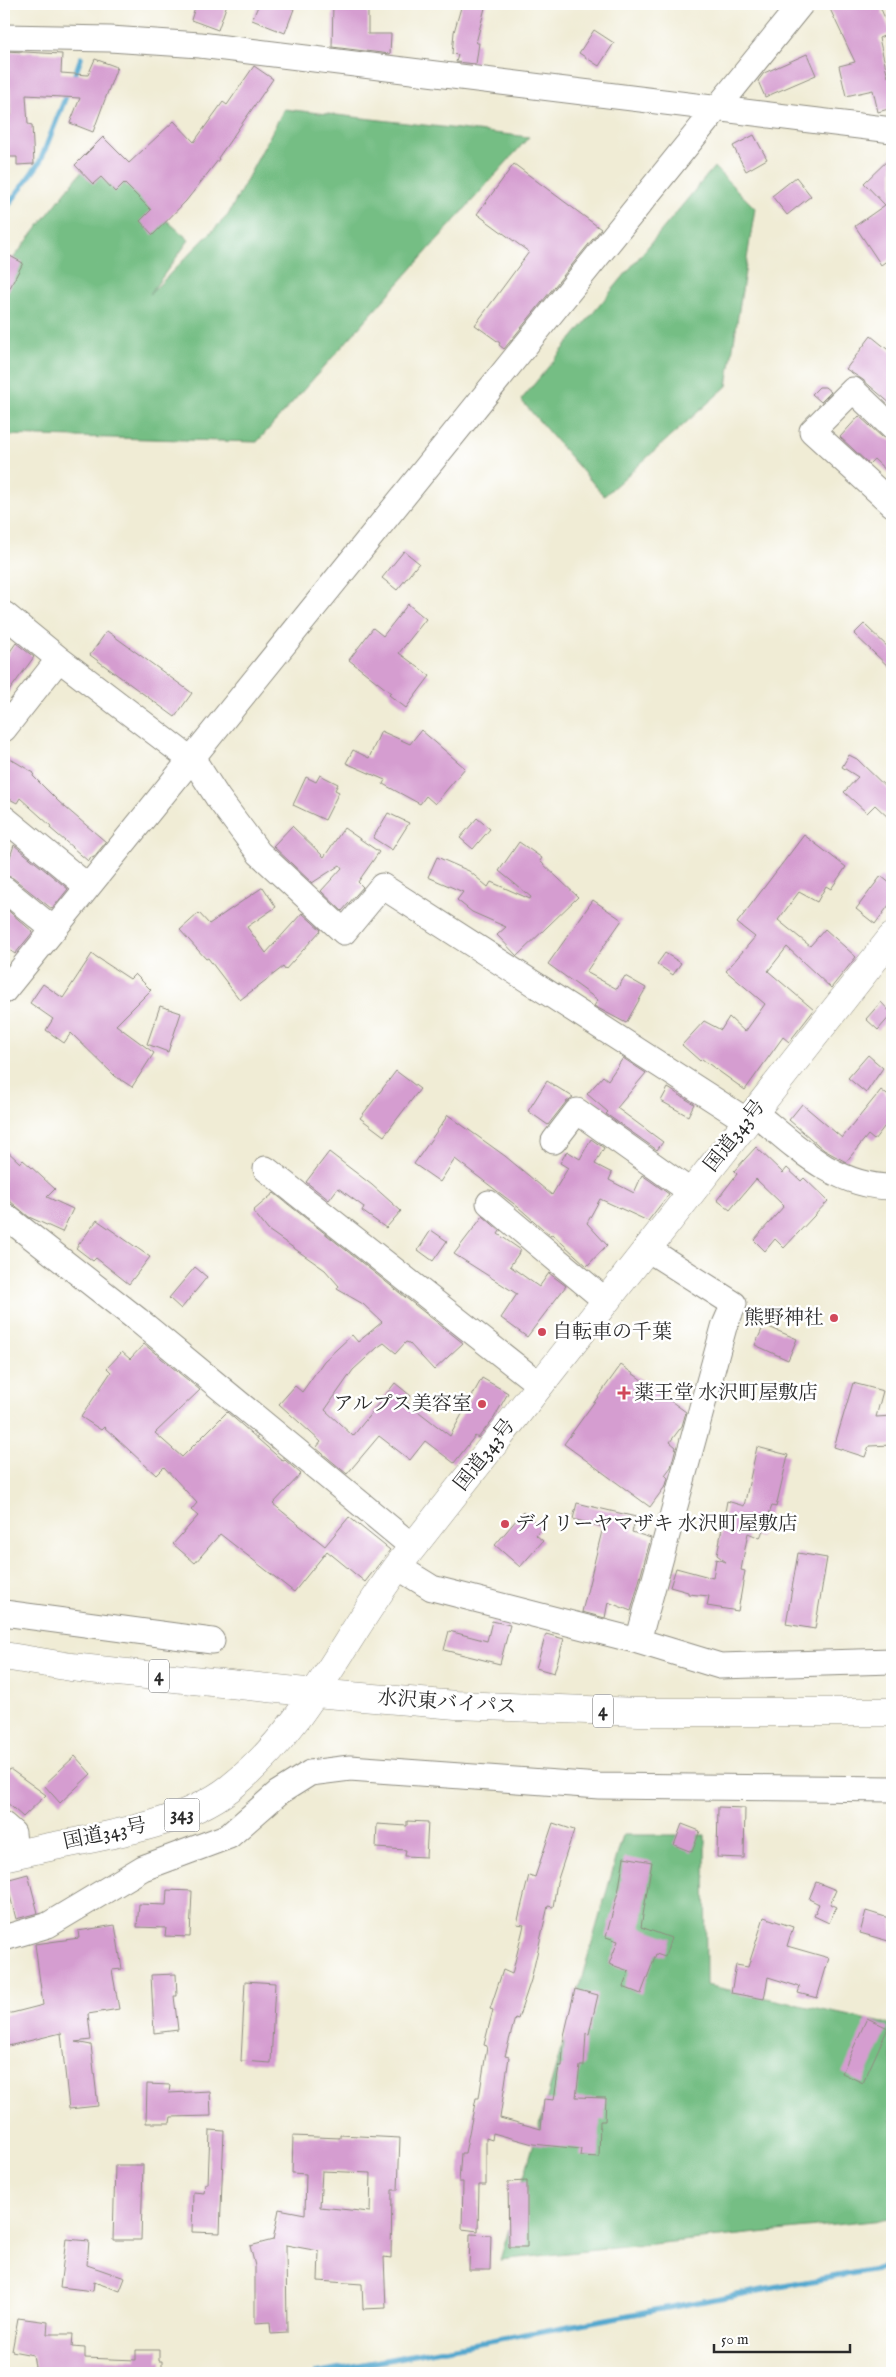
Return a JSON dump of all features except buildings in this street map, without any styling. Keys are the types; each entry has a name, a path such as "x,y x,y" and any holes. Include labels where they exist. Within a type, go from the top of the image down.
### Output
{"highway":[{"name":"国道343号","path":"9,1856 160,1822 196,1810 229,1790 262,1760 315,1693 405,1557 892,937"},
{"name":"水沢東バイパス","path":"4,1656 71,1667 315,1693 456,1705 639,1712 892,1712"}],"street":[{"path":"4,991 801,4"},
{"path":"4,37 110,39 200,46 892,130"},
{"path":"892,427 853,390 812,431 892,504"},
{"path":"4,614 59,659 190,759 198,767 218,798 259,853 344,932 382,886 750,1116 814,1161 841,1177 868,1185 892,1187"},
{"path":"4,729 59,659"},
{"path":"4,818 87,886"},
{"path":"4,889 53,929"},
{"path":"554,1141 577,1112 691,1192"},
{"path":"266,1169 540,1385"},
{"path":"489,1203 606,1301"},
{"path":"4,1216 138,1320 405,1557 432,1588 638,1641 720,1666 892,1661"},
{"path":"638,1641 724,1328 734,1304 646,1248"},
{"path":"4,1613 212,1641"},
{"path":"4,1938 48,1925 142,1868 229,1836 278,1793 310,1773 350,1768 599,1786 892,1789"},
{"path":"4,1825 13,1833 9,1856"}],"green space":[{"path":"284,109 529,137 257,442 4,435 4,270 94,156 189,240 150,294 228,215"},
{"path":"714,167 755,208 727,386 604,496 521,400"},
{"path":"623,1835 705,1835 706,1985 892,2025 892,2219 500,2260"}],"waterway":[{"path":"73,80 81,58"},
{"path":"4,211 40,162 68,91"},
{"path":"316,2373 892,2266"}],"place":[{"name":"熊野神社","path":"834,1318"},
{"name":"自転車の千葉","path":"542,1332"},
{"name":"薬王堂 水沢町屋敷店","path":"624,1393"},
{"name":"アルプス美容室","path":"482,1404"},
{"name":"デイリーヤマザキ 水沢町屋敷店","path":"505,1524"}]}
